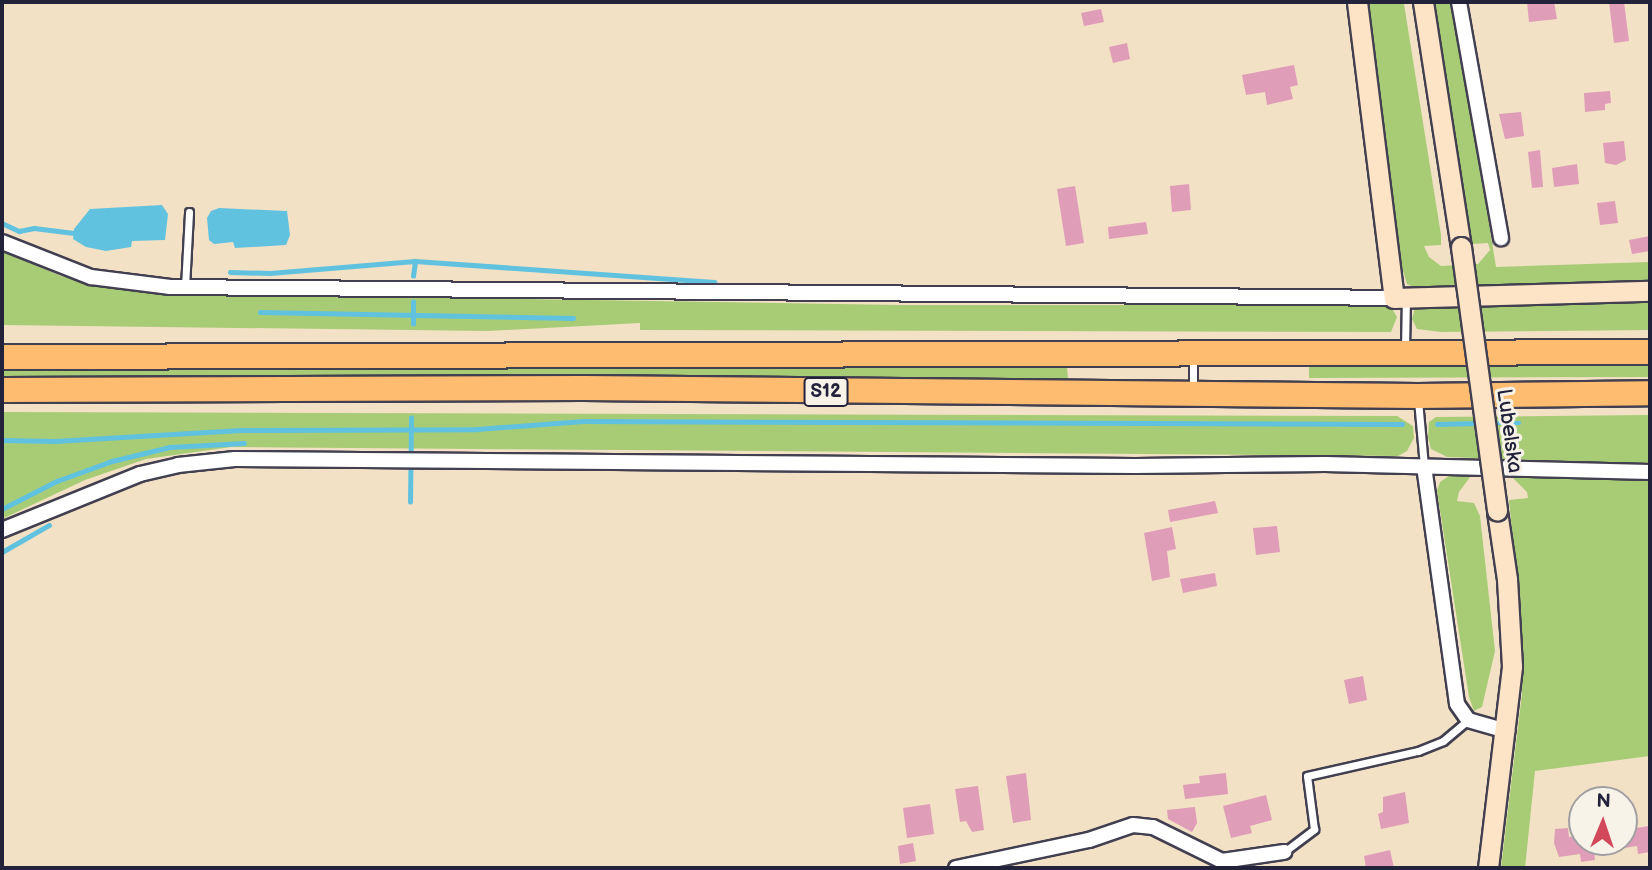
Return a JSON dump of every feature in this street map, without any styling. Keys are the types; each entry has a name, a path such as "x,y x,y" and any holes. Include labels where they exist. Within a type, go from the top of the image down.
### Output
{"highway":[{"name":"S12","path":"2,357 1405,355 1650,352"},
{"name":"S12","path":"2,390 584,388 758,392 1418,396 1650,393"}],"street":[{"path":"1357,2 1400,297"},
{"name":"Lubelska","path":"1423,2 1461,247 1497,511 1512,646 1507,731 1488,868"},
{"path":"1460,2 1501,238"},
{"path":"2,242 91,277 185,287 820,295 1400,297 1650,291"},
{"path":"2,530 139,474 178,465 235,459 1424,466 1650,472"},
{"path":"1424,466 1457,704 1468,720 1507,731"},
{"path":"956,868 1089,840 1133,825 1153,827 1222,861 1284,852"}],"lane":[{"path":"185,287 189,212"},
{"path":"1400,297 1405,355"},
{"path":"1193,354 1194,393"},
{"path":"1418,396 1424,466"},
{"path":"1284,852 1314,829 1307,776 1418,751 1443,741 1468,720"}],"green space":[{"path":"1369,2 1404,4 1441,235 1441,245 1424,246 1429,257 1441,266 1478,264 1490,250 1488,243 1472,244 1432,2 1453,2 1496,267 1650,262 1650,283 1416,288 1407,284 1399,258"},
{"path":"2,251 61,276 118,289 158,293 900,305 1390,305 1397,317 1391,332 640,330 640,323 488,331 2,325"},
{"path":"1650,302 1650,330 1441,332 1417,329 1412,319 1415,308 1426,303"},
{"path":"2,362 1067,366 1068,379 2,376"},
{"path":"1650,365 1650,377 1309,378 1309,366"},
{"path":"2,412 1397,416 1413,426 1414,438 1407,451 1398,456 231,447 146,459 85,480 2,519"},
{"path":"1650,415 1650,464 1447,457 1431,449 1428,437 1429,422 1436,417"},
{"path":"1469,474 1470,477 1459,492 1457,501 1474,503 1480,516 1495,651 1482,707 1474,711 1469,697 1437,491 1440,482 1449,476"},
{"path":"1512,477 1650,481 1650,756 1535,771 1525,868 1501,868 1522,694 1518,589 1509,500 1528,498 1527,492"}],"water":[{"path":"162,205 168,214 165,240 132,241 131,247 106,251 86,247 73,239 74,229 90,209"},
{"path":"219,208 287,211 290,235 286,245 235,248 233,242 214,244 209,240 207,218 211,211"}],"building":[{"path":"1527,2 1554,2 1557,19 1529,22"},
{"path":"1609,2 1624,2 1629,41 1614,43"},
{"path":"1101,9 1104,22 1084,26 1081,13"},
{"path":"1127,43 1130,59 1113,63 1109,47"},
{"path":"1294,65 1298,85 1290,87 1293,99 1267,105 1265,92 1246,95 1242,75"},
{"path":"1610,91 1611,103 1605,104 1605,110 1585,112 1584,93"},
{"path":"1521,112 1524,136 1505,139 1499,114"},
{"path":"1624,141 1626,160 1616,165 1605,163 1603,143"},
{"path":"1540,150 1543,187 1532,188 1528,152"},
{"path":"1577,164 1579,184 1554,187 1552,168"},
{"path":"1189,184 1191,210 1172,212 1170,186"},
{"path":"1075,186 1084,243 1066,246 1057,189"},
{"path":"1615,201 1618,223 1600,225 1597,203"},
{"path":"1146,222 1148,234 1109,239 1108,227"},
{"path":"1650,236 1650,251 1632,254 1629,240"},
{"path":"1215,501 1218,513 1170,522 1168,510"},
{"path":"1277,526 1280,552 1256,555 1253,528"},
{"path":"1172,527 1176,549 1167,551 1170,577 1152,581 1144,533"},
{"path":"1215,573 1217,586 1183,593 1180,579"},
{"path":"1363,676 1367,700 1349,704 1344,680"},
{"path":"1026,773 1031,820 1013,823 1006,776"},
{"path":"1226,773 1228,794 1185,799 1183,785 1200,783 1199,776"},
{"path":"978,786 984,830 972,832 966,821 960,822 955,789"},
{"path":"1405,792 1409,823 1381,829 1378,814 1383,812 1383,797"},
{"path":"1266,795 1272,820 1250,826 1252,833 1231,838 1223,806"},
{"path":"930,804 934,834 907,838 903,808"},
{"path":"1195,807 1197,823 1192,832 1168,819 1167,810"},
{"path":"1649,826 1650,852 1638,854 1638,828"},
{"path":"1568,828 1568,856 1559,857 1554,843 1555,829"},
{"path":"913,843 916,861 900,864 898,846"},
{"path":"1390,850 1394,868 1366,868 1364,856"},
{"path":"1580,856 1594,856 1595,860 1581,862"}],"waterway":[{"path":"2,223 19,231 34,228 74,233"},
{"path":"230,272 270,273 415,261 714,282"},
{"path":"413,276 415,261"},
{"path":"413,302 413,324"},
{"path":"260,312 573,318"},
{"path":"410,502 411,418"},
{"path":"2,440 55,441 241,430 477,429 583,421 1402,424"},
{"path":"1437,424 1478,423"},
{"path":"1491,423 1519,423"},
{"path":"2,509 57,481 112,461 170,447 244,443"},
{"path":"2,552 49,525"}]}
